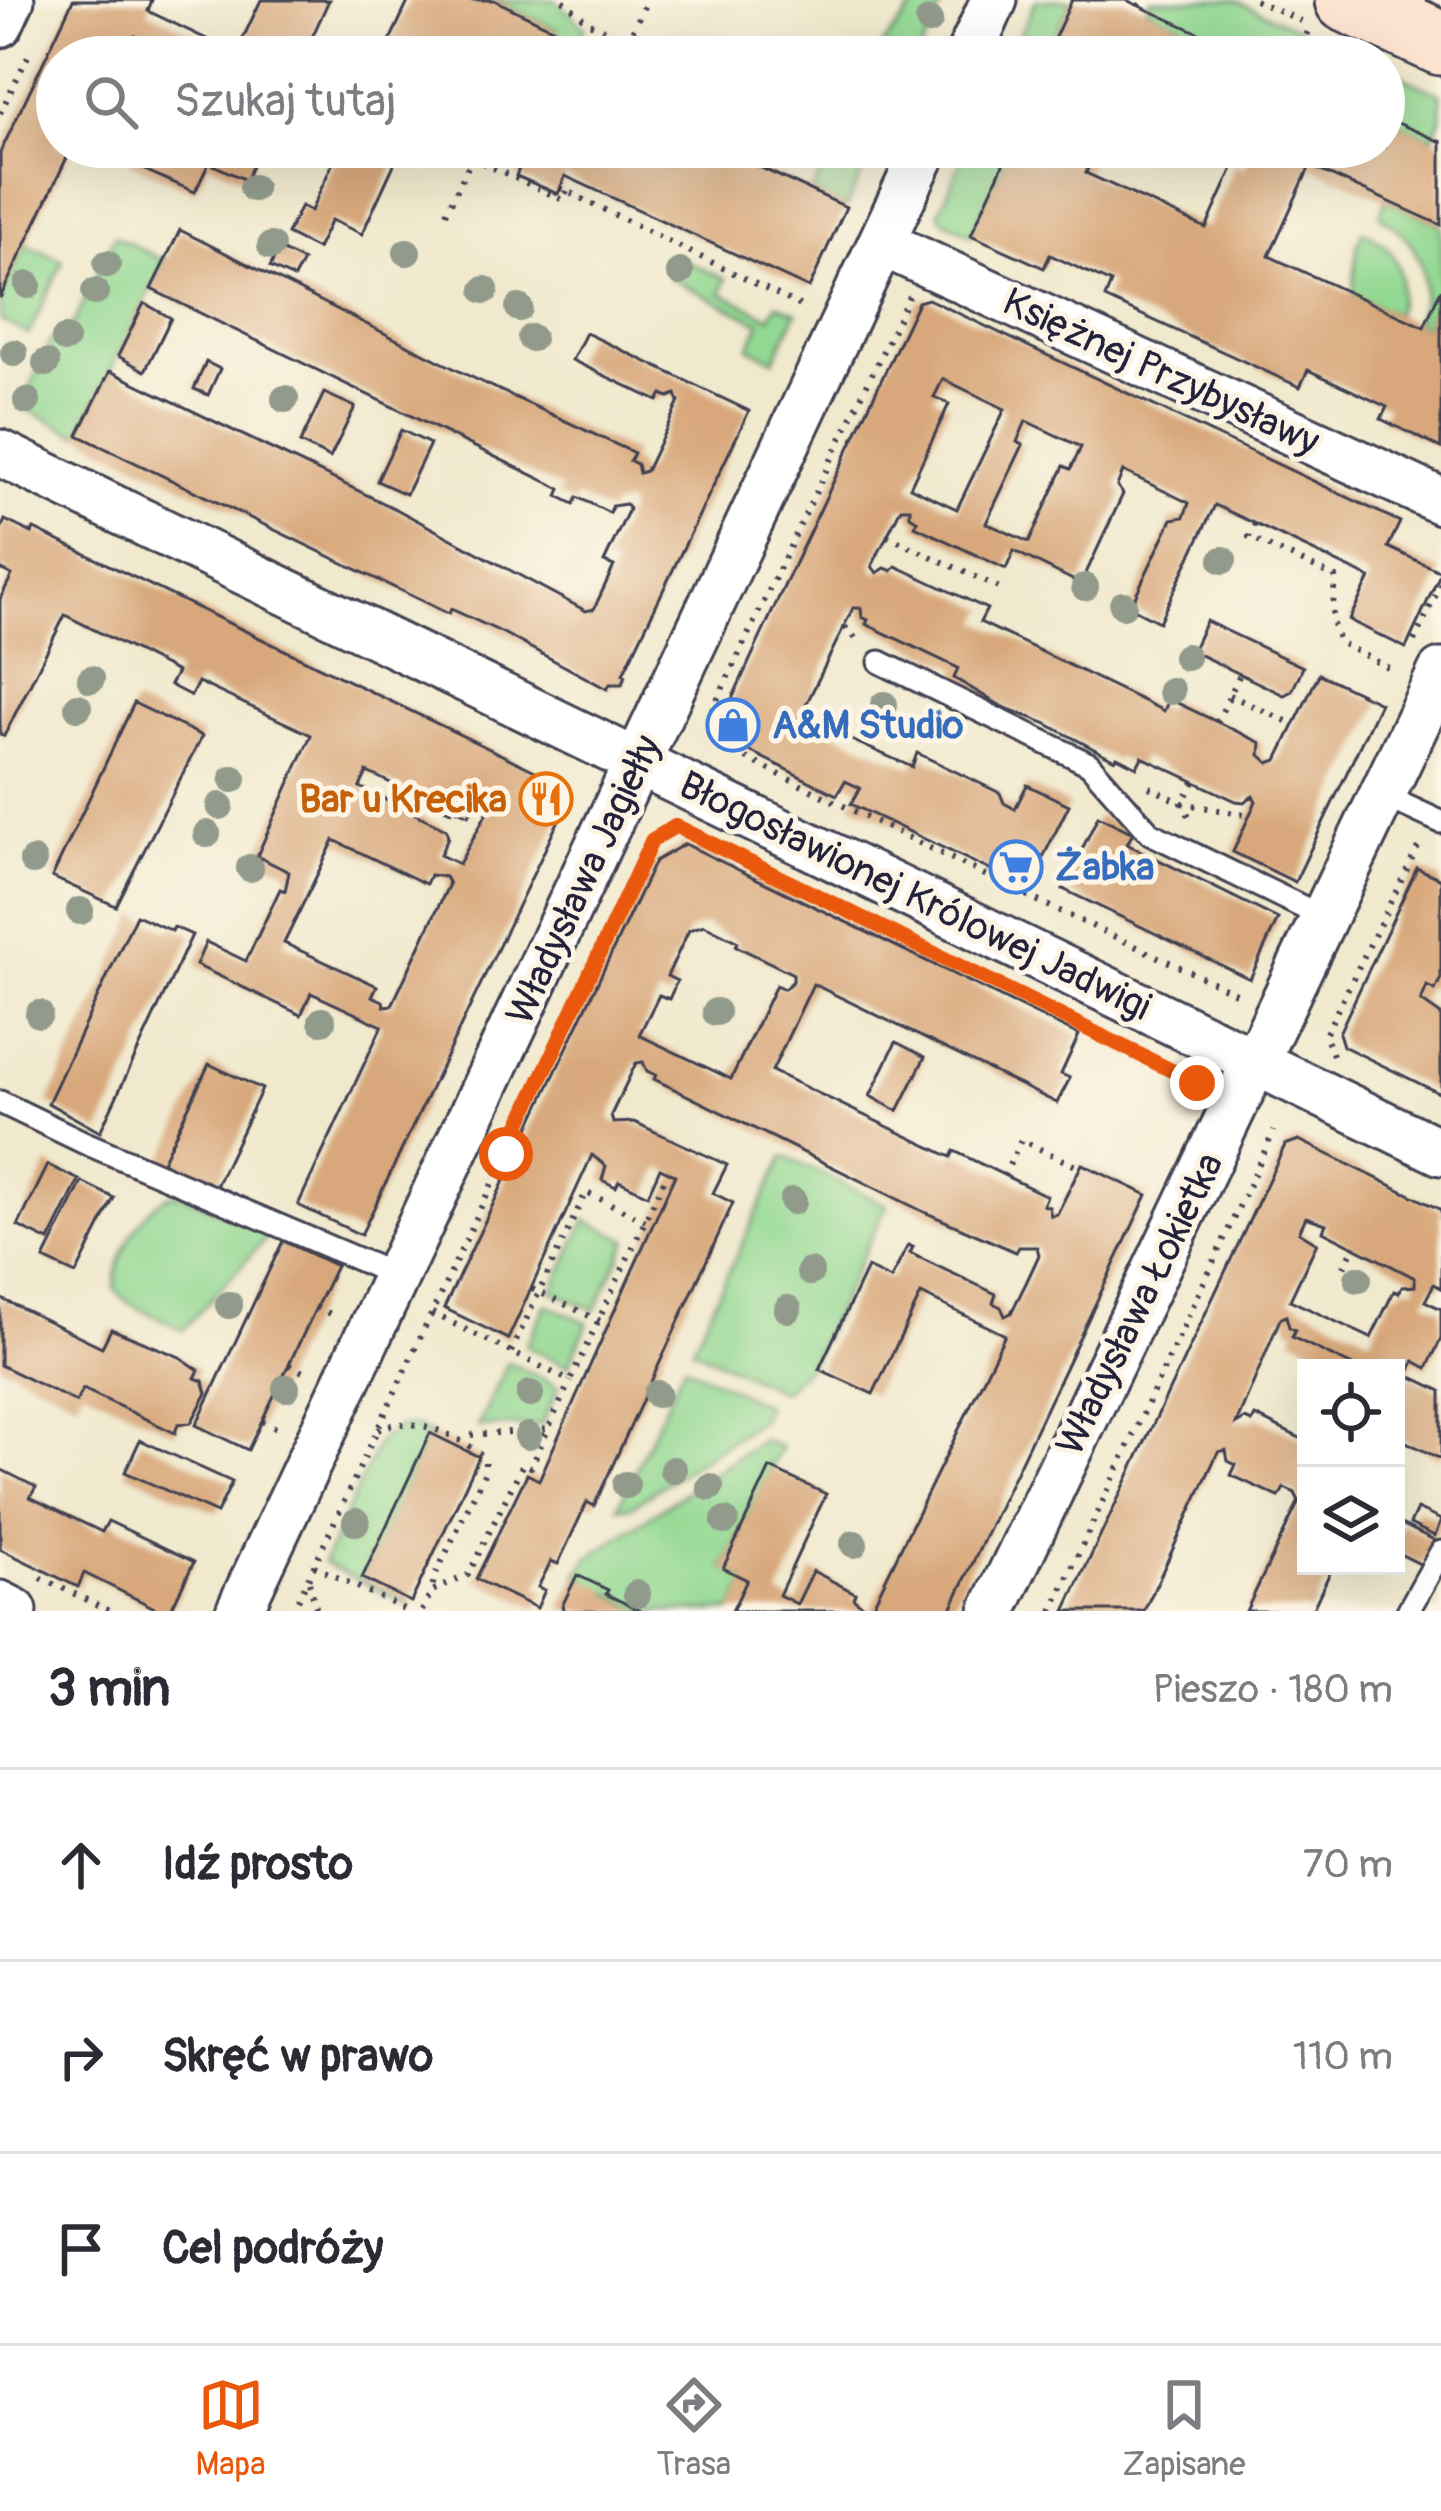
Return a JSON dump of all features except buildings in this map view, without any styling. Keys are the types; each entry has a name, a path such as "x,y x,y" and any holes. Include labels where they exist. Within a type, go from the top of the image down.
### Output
{"street":[{"path":"0,24 11,0"},
{"path":"978,36 994,0"},
{"path":"1329,13 1441,43"},
{"name":"Władysława Jagiełły","path":"238,1611 882,243 904,168"},
{"name":"Księżnej Przybysławy","path":"882,243 1441,501"},
{"name":"Błogosławionej Królowej Jadwigi","path":"0,453 1441,1152"},
{"name":"Władysława Łokietka","path":"993,1611 1382,795 1420,673"},
{"path":"0,1604 25,1593"}],"lane":[{"path":"880,662 1089,764 1150,833 1325,918"},
{"path":"1382,795 1437,820"},
{"path":"0,1102 397,1276"},
{"path":"1408,1611 1441,1552"}],"path":[{"path":"563,0 589,23 618,36"},
{"path":"625,36 632,32 647,0"},
{"path":"446,212 467,168"},
{"path":"493,168 563,200 564,190 804,308 815,294"},
{"path":"917,292 908,296 709,717 713,742 1234,995 1245,996 1251,989"},
{"path":"851,417 861,422"},
{"path":"811,502 821,507"},
{"path":"1255,524 1249,538 1333,576"},
{"path":"887,536 999,588"},
{"path":"1339,564 1333,576 1332,621 1339,642 1420,673"},
{"path":"770,590 780,595"},
{"path":"1217,722 1240,674"},
{"path":"1229,695 1293,724"},
{"path":"1195,782 1181,803 1250,816"},
{"path":"1315,1091 1334,1054 1325,1035 1437,820"},
{"path":"293,1611 375,1431 463,1256 652,840 676,826 689,832"},
{"path":"553,1054 562,1058"},
{"path":"1052,1611 1274,1131"},
{"path":"1004,1175 1021,1140 1079,1168"},
{"path":"506,1154 515,1158"},
{"path":"432,1591 468,1575 523,1463 531,1467 649,1222 668,1172"},
{"path":"577,1187 649,1222"},
{"path":"511,1352 535,1290 586,1192"},
{"path":"1344,1267 1355,1245"},
{"path":"535,1290 609,1325"},
{"path":"316,1307 334,1316 325,1335"},
{"path":"432,1313 570,1381"},
{"path":"1181,1332 1194,1338"},
{"path":"289,1365 307,1374 298,1393"},
{"path":"273,1447 290,1412"},
{"path":"262,1421 281,1430"},
{"path":"375,1431 411,1421 482,1454 484,1472 422,1611"},
{"path":"471,1435 565,1426"},
{"path":"465,1488 475,1492"},
{"path":"1079,1553 1090,1558"},
{"path":"430,1561 440,1566"},
{"path":"314,1566 408,1611"},
{"path":"308,1579 317,1611"},
{"path":"25,1593 110,1611"},
{"path":"384,1611 388,1602"}],"green space":[{"path":"494,0 555,0 585,27 581,36 555,36 558,30"},
{"path":"920,0 945,0 928,36 890,36"},
{"path":"1036,0 1072,0 1055,36 1019,36"},
{"path":"1150,0 1234,0 1301,30 1298,36 1206,36 1146,9"},
{"path":"1405,78 1441,94 1441,116 1432,138 1405,126"},
{"path":"823,168 865,168 846,207 812,191"},
{"path":"958,168 1001,168 971,235 939,213"},
{"path":"1385,200 1441,225 1441,289 1424,327 1415,323 1423,291 1420,263 1406,238 1380,216"},
{"path":"1363,231 1385,246 1397,265 1400,288 1395,314 1353,295 1357,245"},
{"path":"115,236 165,261 78,435 22,407 51,340 73,324"},
{"path":"26,244 63,261 29,334 0,320 0,298"},
{"path":"679,258 726,279 721,293 770,317 777,304 797,312 774,360 749,347 760,323 670,278"},
{"path":"784,1156 887,1205 810,1364 782,1392 692,1348"},
{"path":"170,1195 182,1195 269,1235 183,1330 129,1303 115,1290 132,1235 149,1211"},
{"path":"586,1220 628,1240 595,1310 552,1291"},
{"path":"546,1304 588,1323 568,1366 526,1346"},
{"path":"508,1362 559,1387 541,1425 478,1427"},
{"path":"684,1365 765,1405 762,1419 630,1507 618,1507"},
{"path":"401,1426 430,1433 362,1578 411,1602 408,1605 323,1563 379,1441"},
{"path":"762,1440 781,1447 723,1568 747,1580 732,1611 641,1611 577,1575 588,1558"}],"place":[{"name":"A&M Studio","path":"733,725"},
{"name":"Bar u Krecika","path":"546,799"},
{"name":"Żabka","path":"1016,867"}],"route":[{"path":"506,1154 652,840 676,826 1197,1083"}]}
